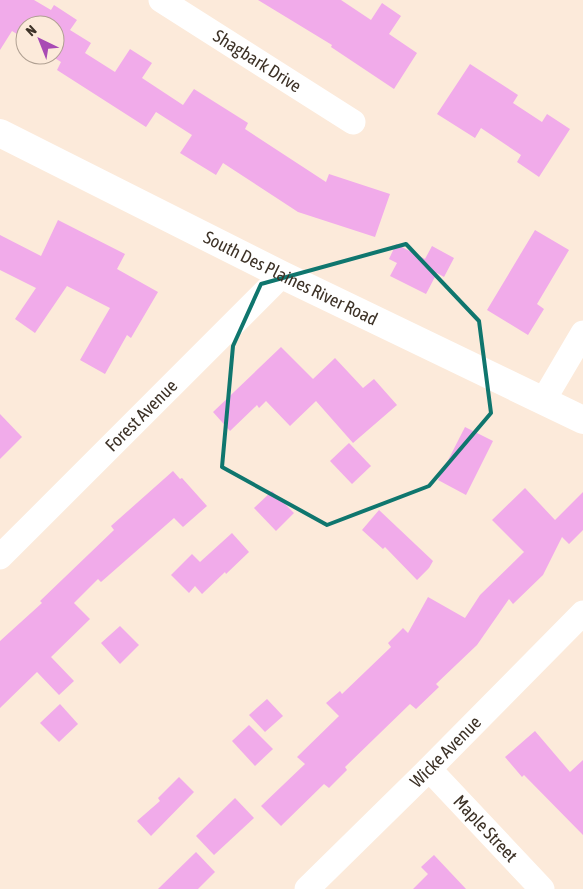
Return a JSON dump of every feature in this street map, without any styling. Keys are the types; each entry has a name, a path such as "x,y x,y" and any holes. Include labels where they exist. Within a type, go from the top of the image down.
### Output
{"main road":[{"name":"South Des Plaines River Road","path":"0,133 282,275 583,420"}],"street":[{"name":"Shagbark Drive","path":"161,0 354,122"},
{"name":"Forest Avenue","path":"0,557 282,275"},
{"path":"543,400 583,333"},
{"name":"Wicke Avenue","path":"307,889 583,613"},
{"name":"Maple Street","path":"429,769 542,889"}],"highlighted area":[{"path":"406,244 479,321 491,413 429,486 327,525 222,467 233,346 261,284"}],"building":[{"path":"0,0 34,0 51,10 54,5 77,20 70,30 91,43 85,53 115,72 130,49 152,63 142,78 183,105 194,89 248,123 245,129 326,182 329,174 390,194 375,237 298,212 223,163 216,175 180,153 192,135 156,112 146,127 57,70 60,65 65,65 65,15 15,15 15,33 12,31 0,50"},
{"path":"258,0 341,0 371,20 382,3 401,16 389,34 417,53 394,89 331,47 332,45"},
{"path":"470,64 518,95 513,103 542,122 547,114 570,129 539,177 517,162 521,155 481,128 475,138 437,114"},
{"path":"58,220 125,254 117,269 158,292 131,338 127,335 105,374 80,360 110,308 67,286 35,333 15,319 36,288 0,270 0,235 41,256"},
{"path":"535,230 569,250 537,304 544,309 528,335 487,310"},
{"path":"396,244 425,259 432,246 454,258 444,277 437,273 426,294 390,276 397,263 389,259"},
{"path":"281,347 313,379 335,358 363,388 374,379 397,405 353,443 316,401 290,426 266,401 259,408 257,405 230,431 213,412"},
{"path":"0,414 22,437 0,459"},
{"path":"465,427 493,441 466,495 438,480"},
{"path":"349,443 371,466 352,484 330,461"},
{"path":"173,471 180,479 182,478 207,506 183,527 174,518 101,582 98,579 74,603 90,619 51,657 74,681 59,695 37,672 0,708 0,641 42,603 40,601 114,530 111,526"},
{"path":"525,488 555,520 583,492 583,530 569,544 562,537 543,575 513,604 509,599 477,645 436,684 439,687 416,709 410,704 345,767 347,770 329,788 324,784 281,826 261,806 305,764 297,757 339,716 326,703 340,691 342,694 391,647 388,643 403,628 408,633 428,597 465,618 480,595 524,552 492,520"},
{"path":"272,491 294,513 276,531 254,508"},
{"path":"379,510 433,561 417,580 385,547 383,549 362,530"},
{"path":"232,533 249,552 202,594 195,586 189,593 171,575 192,554 200,562"},
{"path":"120,626 139,645 120,664 101,643"},
{"path":"267,699 283,716 265,732 249,715"},
{"path":"60,704 78,724 59,742 40,723"},
{"path":"249,725 273,749 255,766 232,741"},
{"path":"535,731 570,772 583,760 583,835 524,775 522,777 505,757"},
{"path":"179,777 194,792 151,836 137,821 160,801 158,798"},
{"path":"235,798 254,818 214,855 196,836"},
{"path":"196,852 215,872 198,889 158,889"},
{"path":"434,855 466,889 413,889 428,874 421,867"}]}
